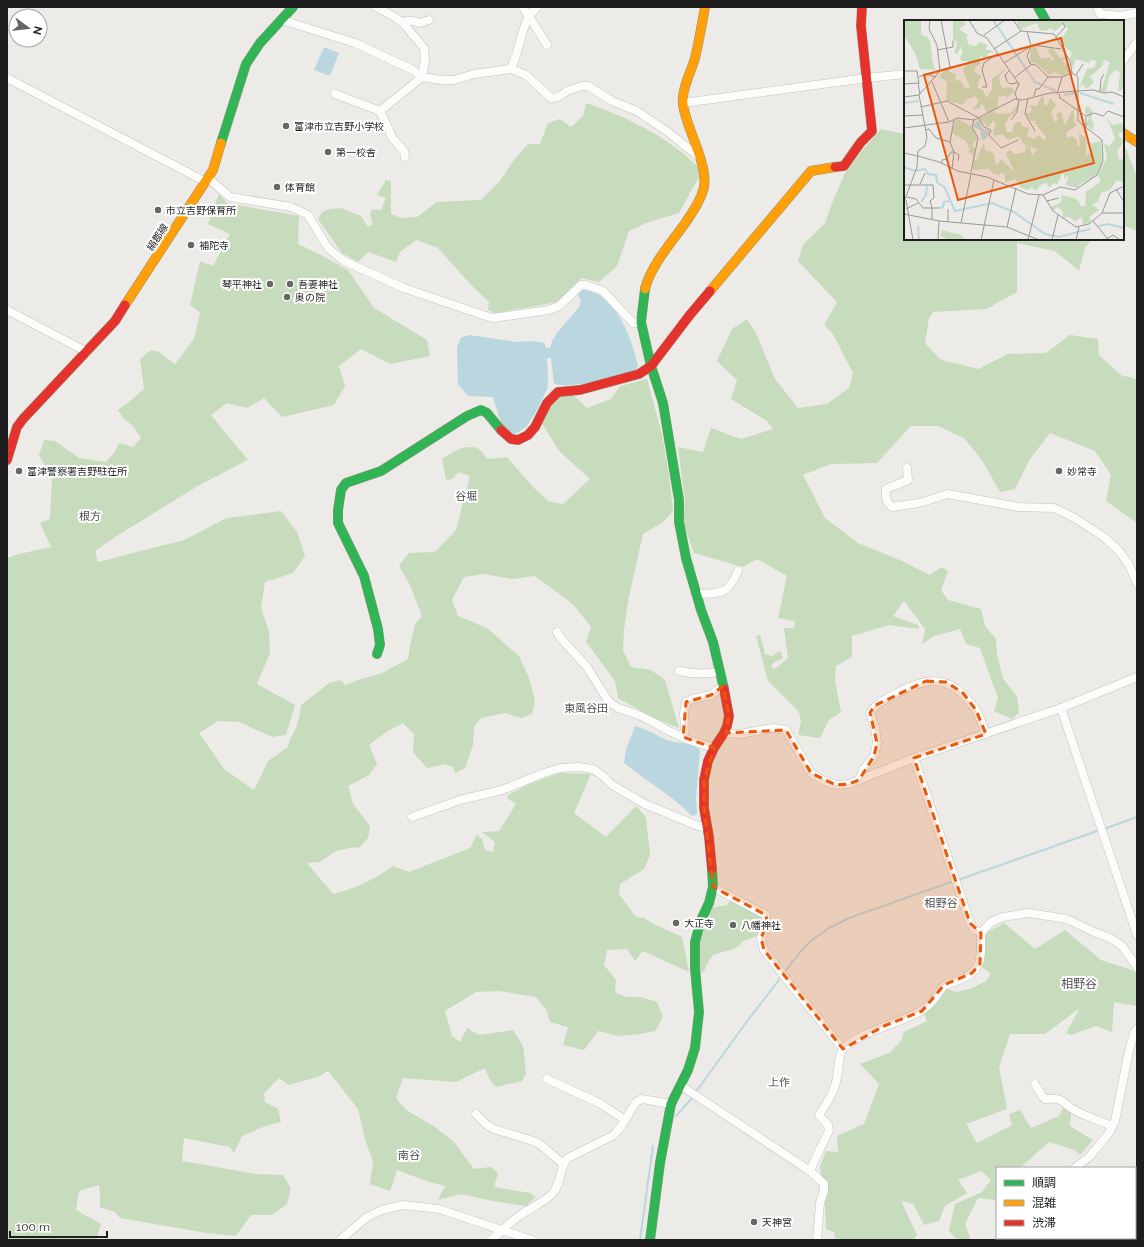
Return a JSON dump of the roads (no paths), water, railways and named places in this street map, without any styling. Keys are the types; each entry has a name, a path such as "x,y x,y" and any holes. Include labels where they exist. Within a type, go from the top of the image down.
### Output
{"street":[{"name":"絹郡線","path":"7,460 17,427 114,321 207,180 212,170 246,64 260,43 293,7"},
{"path":"376,7 393,16 403,24 424,48 425,60 422,77 380,111"},
{"path":"523,7 528,17 548,45"},
{"path":"511,69 528,17 537,7"},
{"path":"650,1240 671,1104 688,1070 695,1048 699,1012 694,969 695,942 699,925 709,903 713,887 709,837 704,808 704,780 708,761 714,748 724,733 729,716 713,642 696,594 686,558 679,522 679,500 663,403 641,322 646,287 652,270 666,248 680,232 696,209 704,186 704,171 687,123 683,103 686,84 695,57 705,7"},
{"path":"377,654 380,645 378,629 364,576 338,523 341,490 346,483 381,471 467,416 481,410 487,413 500,429 511,439 518,440 528,435 535,427 547,403 558,392 580,390 638,374 652,366 689,316 811,171 844,166 861,142 872,131 861,26 862,7"},
{"path":"1038,7 1045,20"},
{"path":"1097,7 1100,14 1120,16 1137,13"},
{"path":"282,20 355,44 413,70 422,77 441,80 454,80 474,74 511,69 526,75 550,98 558,97 568,91 582,86 588,86 612,101 637,111 668,132 699,157"},
{"path":"403,24 406,21 413,20 419,23 429,20"},
{"path":"1124,61 1137,42"},
{"path":"683,103 904,74"},
{"path":"7,78 207,180 230,197 291,207 308,215 328,248 344,261 404,288 493,318 549,310 559,306 581,285 586,285 603,291 633,323 641,322"},
{"path":"335,94 380,111 393,139 404,151 405,157"},
{"path":"1124,134 1137,142"},
{"path":"7,310 86,352"},
{"path":"907,468 908,480 886,489 885,494 887,501 892,507 919,503 948,494 1019,507 1054,508 1073,517 1104,537 1120,552 1129,565 1137,584"},
{"path":"696,594 721,592 727,590 732,584 738,571"},
{"path":"557,632 558,636 587,667 607,699 612,704 683,737 714,748"},
{"path":"678,671 700,674 720,672"},
{"path":"724,733 739,734 774,728 786,730 812,773 824,781 836,784 849,784 914,758 1061,708 1137,677"},
{"path":"859,780 863,770 874,756 877,743 875,727 870,713 874,706 903,690 926,681 946,682 963,693 976,710 986,734"},
{"path":"683,737 685,728 684,713 686,702 711,695 723,686"},
{"path":"1061,708 1137,935"},
{"path":"914,758 970,923 975,930 981,933"},
{"path":"412,817 460,800 502,790 544,773 561,768 579,768 592,769 603,776 612,785 645,804 698,826 707,827"},
{"path":"713,887 766,916 767,924 761,938 764,950 843,1049"},
{"path":"810,1171 829,1131 828,1125 820,1115 831,1096 837,1079 840,1057 843,1049 884,1026 922,1011 932,1002 944,985 957,981 972,973 980,964 981,933 991,922 1003,917 1029,914 1067,920 1110,938 1122,946 1137,967"},
{"path":"1076,1167 1090,1156 1109,1133 1115,1121 1128,1055 1134,1033 1137,1029"},
{"path":"547,1079 601,1104 625,1120"},
{"path":"1035,1084 1045,1099 1055,1098 1061,1100 1075,1111 1112,1126"},
{"path":"680,1085 810,1171 824,1184 816,1240"},
{"path":"491,1240 503,1231 518,1216 540,1204 558,1187 563,1164 568,1158 614,1135 636,1102 642,1099 671,1104"},
{"path":"476,1114 487,1125 494,1129 533,1141 541,1145 563,1164"},
{"path":"340,1240 367,1217 382,1210 403,1205 439,1209 532,1240"}],"water":[{"path":"324,47 339,53 330,76 314,70"},
{"path":"582,289 597,294 613,308 619,316 629,335 638,366 635,371 605,379 583,384 563,385 554,384 551,358 547,358 547,389 527,426 514,435 503,426 493,397 468,396 458,384 457,347 461,338 469,335 516,342 534,341 544,343 546,348 550,348 557,333 579,307 581,301 577,293"},
{"path":"635,726 667,740 692,745 700,750 696,798 697,814 692,816 676,801 624,763 626,750"}],"waterway":[{"path":"1104,829 1137,817"},
{"path":"958,880 1100,830"},
{"path":"784,973 801,951 812,940 829,928 849,918 954,881"},
{"path":"695,1093 782,976"},
{"path":"676,1116 693,1097"},
{"path":"640,1240 653,1146"}],"place":[{"name":"富津市立吉野小学校","path":"286,126"},
{"name":"第一校舎","path":"328,152"},
{"name":"体育館","path":"277,187"},
{"name":"市立吉野保育所","path":"158,210"},
{"name":"補陀寺","path":"191,245"},
{"name":"琴平神社","path":"270,284"},
{"name":"吾妻神社","path":"290,284"},
{"name":"奥の院","path":"287,297"},
{"name":"富津警察署吉野駐在所","path":"19,471"},
{"name":"妙常寺","path":"1059,471"},
{"name":"大正寺","path":"676,923"},
{"name":"八幡神社","path":"733,925"},
{"name":"天神宮","path":"754,1222"}],"district":[{"name":"谷堀","path":"466,496"},
{"name":"根方","path":"90,516"},
{"name":"東風谷田","path":"586,708"},
{"name":"相野谷","path":"941,903"},
{"name":"相野谷","path":"1079,984"},
{"name":"上作","path":"779,1082"},
{"name":"南谷","path":"409,1155"}]}
